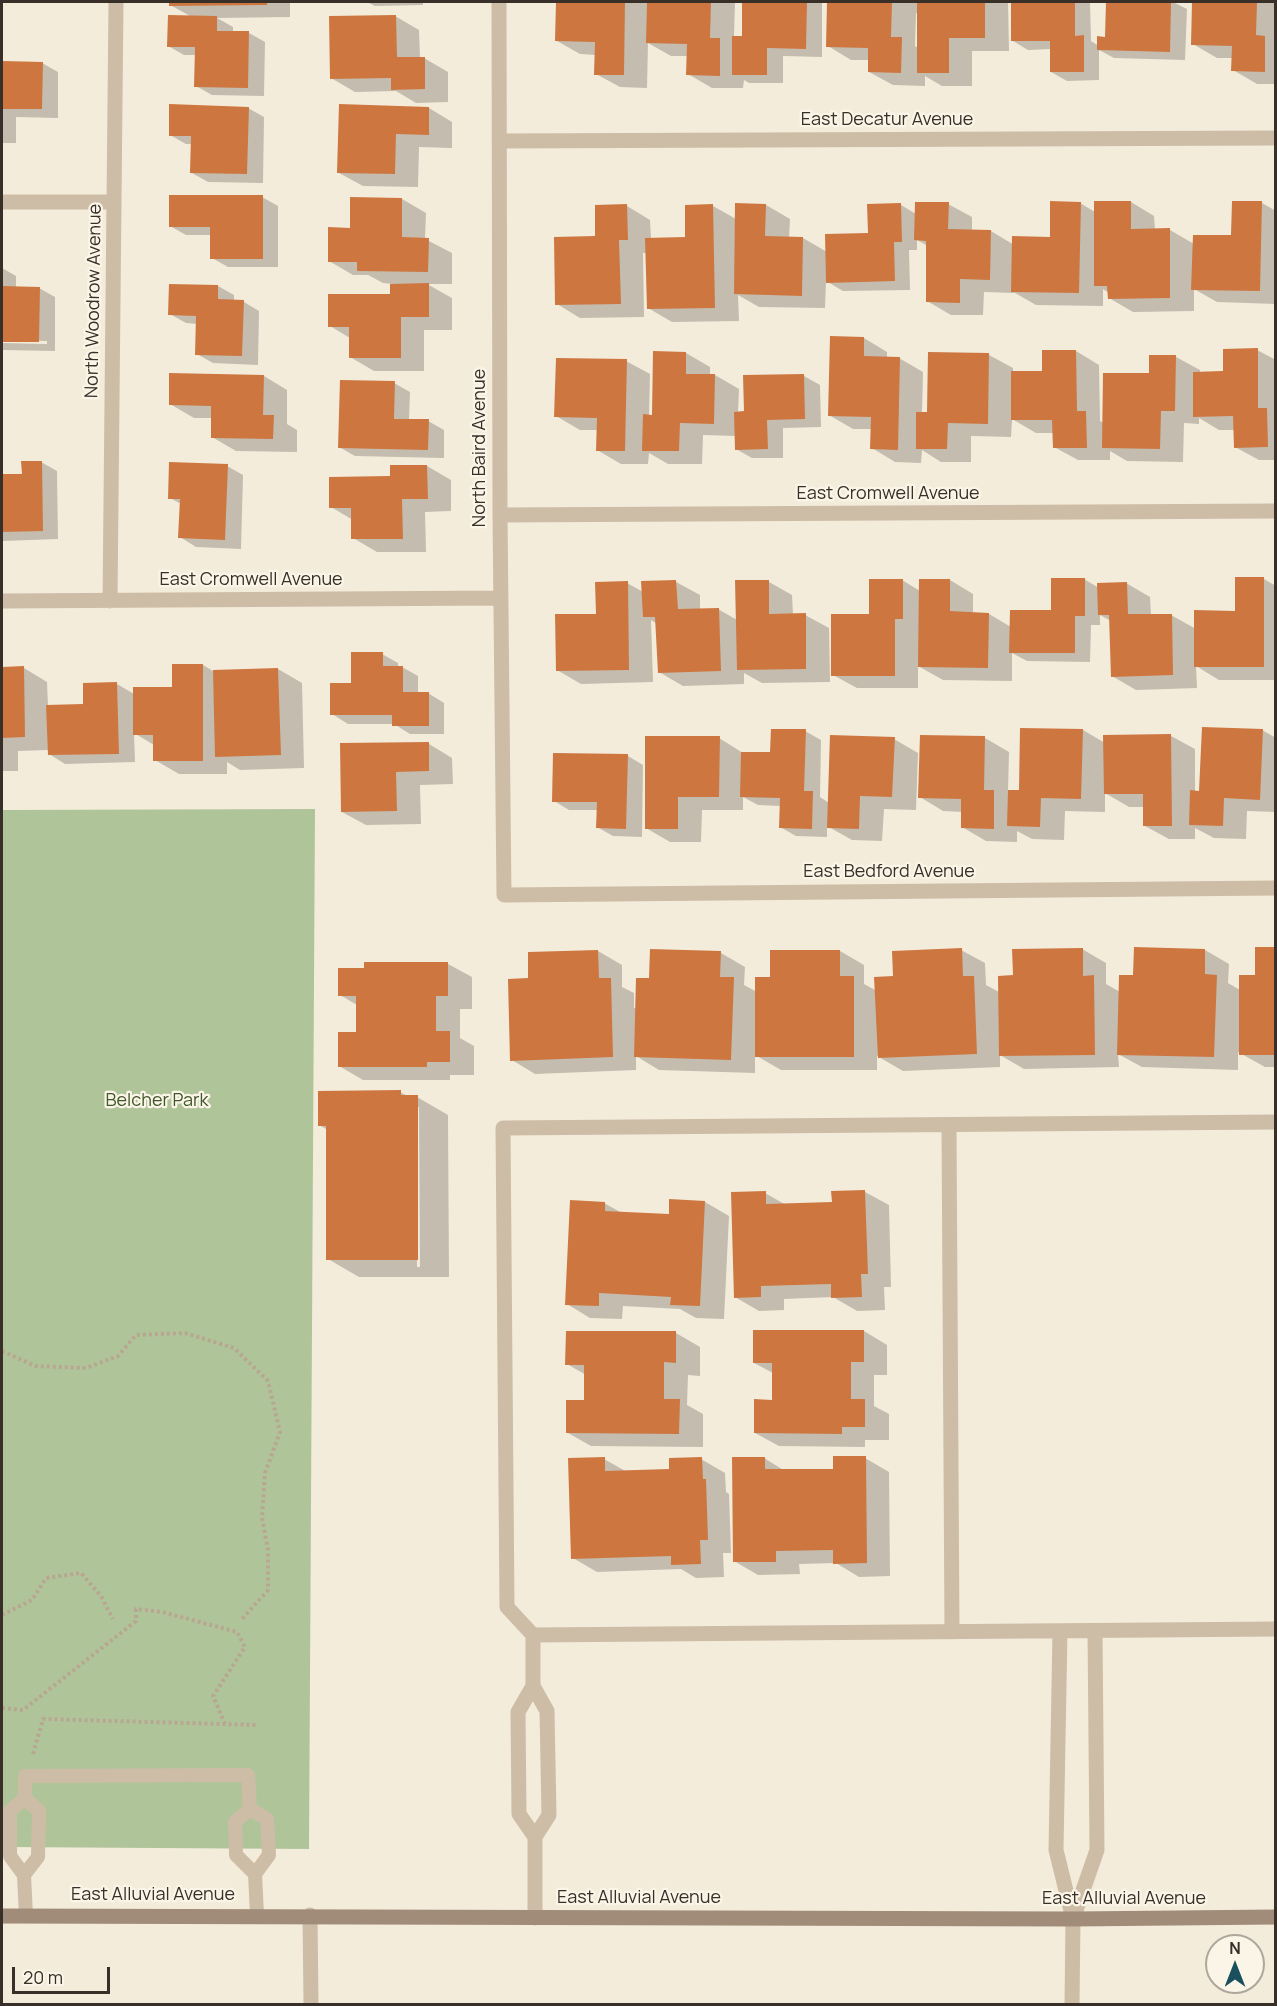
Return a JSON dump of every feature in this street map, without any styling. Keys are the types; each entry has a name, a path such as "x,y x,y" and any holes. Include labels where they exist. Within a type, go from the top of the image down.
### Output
{"main road":[{"name":"East Alluvial Avenue","path":"2,1916 310,1915 536,1918 1073,1919 1275,1917"}],"street":[{"name":"North Woodrow Avenue","path":"111,601 116,2"},
{"name":"North Baird Avenue","path":"500,2 500,515 504,895"},
{"name":"East Decatur Avenue","path":"499,141 1275,138"},
{"path":"2,202 114,202"},
{"name":"East Cromwell Avenue","path":"500,515 1275,511"},
{"name":"East Cromwell Avenue","path":"2,601 501,598"},
{"name":"East Bedford Avenue","path":"504,895 1275,888"},
{"path":"536,1918 535,1837 549,1815 547,1711 533,1686 533,1635 507,1607 503,1128 1275,1122"},
{"path":"949,1125 952,1632"},
{"path":"533,1635 1275,1629"},
{"path":"1073,1919 1097,1850 1095,1630"},
{"path":"1059,1631 1056,1850 1073,1919 1072,2004"},
{"path":"533,1686 518,1712 519,1814 535,1837"},
{"path":"310,1915 311,2004"}],"lane":[{"path":"24,1875 39,1857 39,1811 25,1798 25,1776 248,1776 250,1809"},
{"path":"25,1798 10,1811 10,1856 24,1875 26,1915"},
{"path":"250,1809 267,1819 269,1855 255,1874 257,1915"},
{"path":"250,1809 235,1822 236,1855 255,1874"}],"path":[{"path":"2,1351 34,1366 87,1368 118,1356 136,1335 185,1333 234,1348 268,1381 280,1432 265,1473 262,1518 268,1550 268,1590 242,1619"},
{"path":"2,1615 32,1600 46,1578 81,1573 101,1596 113,1619"},
{"path":"2,1708 23,1710 136,1621 136,1609 162,1612 237,1632 245,1647 213,1696 225,1724"},
{"path":"32,1758 43,1719 257,1725"}],"green space":[{"name":"Belcher Park","path":"315,809 309,1849 2,1847 2,810"}],"building":[{"path":"169,2 267,2 267,5 169,6"},
{"path":"556,2 625,2 624,75 594,75 595,42 555,41"},
{"path":"647,2 711,2 710,38 720,38 720,76 686,75 687,44 646,43"},
{"path":"742,2 807,2 806,49 767,48 767,75 732,75 732,36 742,36"},
{"path":"827,2 892,2 891,37 902,37 901,73 868,72 868,48 826,47"},
{"path":"917,2 985,2 985,38 949,38 949,73 917,73"},
{"path":"1011,2 1075,2 1075,36 1084,35 1084,72 1050,72 1050,41 1011,41"},
{"path":"1106,2 1171,2 1170,52 1097,50 1097,36 1105,37"},
{"path":"1192,2 1257,2 1256,35 1265,36 1265,72 1231,71 1232,46 1191,45"},
{"path":"168,15 217,16 217,31 249,31 248,88 194,87 195,47 167,47"},
{"path":"396,15 397,57 425,57 425,89 391,90 391,78 330,79 329,16"},
{"path":"2,61 43,62 42,109 2,109"},
{"path":"169,104 249,107 247,174 190,173 191,136 169,136"},
{"path":"339,104 429,107 429,135 396,134 395,174 337,173"},
{"path":"169,195 263,195 263,259 210,259 210,227 169,227"},
{"path":"350,197 402,198 402,237 429,238 428,272 357,271 357,262 328,262 328,227 350,228"},
{"path":"1050,201 1081,202 1079,293 1011,292 1012,236 1050,237"},
{"path":"1094,201 1131,201 1131,229 1170,228 1170,298 1108,299 1107,286 1094,286"},
{"path":"1232,201 1262,201 1260,291 1191,290 1193,235 1231,235"},
{"path":"915,202 949,202 948,229 991,230 990,280 960,279 960,303 926,302 926,241 914,240"},
{"path":"735,203 766,204 765,236 803,237 802,296 734,294"},
{"path":"901,203 902,242 894,242 895,281 826,283 825,234 868,233 867,204"},
{"path":"627,204 628,240 619,240 621,304 555,305 554,237 595,236 595,205"},
{"path":"713,204 715,308 647,309 645,238 685,237 685,205"},
{"path":"429,283 429,317 401,317 401,358 349,358 349,327 328,327 328,294 390,294 390,284"},
{"path":"169,284 218,285 218,299 244,300 242,356 195,355 196,316 168,315"},
{"path":"2,286 40,287 39,342 2,342"},
{"path":"830,336 864,337 864,356 900,357 898,450 870,449 871,417 828,416"},
{"path":"1258,348 1258,408 1267,408 1268,447 1234,448 1233,416 1193,417 1193,372 1223,371 1223,349"},
{"path":"1042,350 1076,350 1077,411 1086,411 1087,448 1053,448 1052,420 1011,420 1011,371 1042,371"},
{"path":"653,351 686,352 686,374 715,374 714,424 680,423 679,451 642,451 643,414 652,415"},
{"path":"928,352 989,353 988,424 948,423 947,449 916,449 916,412 927,412"},
{"path":"1149,355 1176,355 1175,411 1161,411 1160,449 1102,448 1103,373 1149,373"},
{"path":"556,358 627,359 625,451 596,451 597,418 554,417"},
{"path":"169,373 264,375 263,415 274,415 273,439 211,438 211,406 169,405"},
{"path":"804,374 805,419 767,420 768,449 735,450 734,412 744,411 743,375"},
{"path":"340,380 395,381 394,419 429,419 428,450 338,448"},
{"path":"21,461 42,461 43,531 2,532 2,474 22,474"},
{"path":"169,462 228,464 225,540 178,538 180,499 168,499"},
{"path":"390,465 427,465 428,499 402,499 403,539 351,539 351,508 329,508 329,477 390,476"},
{"path":"1235,577 1264,577 1264,667 1194,667 1194,610 1235,611"},
{"path":"1051,578 1085,578 1085,616 1075,616 1075,653 1009,653 1010,610 1051,610"},
{"path":"869,579 903,579 903,619 895,619 895,676 831,676 831,614 869,614"},
{"path":"919,579 950,579 950,611 989,613 988,668 918,667"},
{"path":"676,580 678,609 719,608 721,671 658,673 655,617 643,617 641,581"},
{"path":"735,580 769,580 769,614 806,613 806,669 737,670"},
{"path":"628,581 629,670 556,671 555,614 596,614 595,582"},
{"path":"1127,582 1128,614 1172,614 1173,675 1111,677 1109,615 1098,615 1097,583"},
{"path":"351,652 383,652 383,666 403,666 403,692 429,692 429,726 392,726 392,715 330,715 330,683 351,683"},
{"path":"172,664 203,664 203,761 153,761 153,735 133,735 133,687 172,687"},
{"path":"24,666 25,737 2,738 2,667"},
{"path":"278,668 281,755 215,757 213,670"},
{"path":"117,682 119,754 48,755 46,705 83,704 83,683"},
{"path":"1202,727 1263,729 1260,800 1224,798 1223,826 1189,825 1190,790 1199,791"},
{"path":"1020,728 1083,729 1081,799 1041,798 1040,827 1007,826 1008,790 1019,790"},
{"path":"771,729 806,729 804,791 813,791 812,829 779,828 780,798 740,797 741,752 770,752"},
{"path":"1171,734 1172,826 1143,826 1143,794 1104,794 1103,735"},
{"path":"830,735 895,737 892,797 860,796 859,829 827,828"},
{"path":"920,735 985,736 984,790 994,790 994,829 961,828 961,799 918,798"},
{"path":"645,736 720,736 719,797 678,797 678,829 645,829"},
{"path":"429,742 429,771 396,772 397,811 341,812 340,743"},
{"path":"553,753 628,754 626,829 596,828 597,802 552,802"},
{"path":"1134,947 1205,949 1205,974 1217,975 1214,1057 1117,1055 1119,975 1133,975"},
{"path":"1255,947 1276,947 1276,1055 1239,1055 1239,975 1255,975"},
{"path":"962,948 963,976 974,976 977,1054 878,1058 874,977 893,976 892,951"},
{"path":"1083,948 1083,976 1094,975 1095,1055 999,1056 998,976 1013,975 1012,949"},
{"path":"650,949 721,951 720,977 734,977 731,1060 634,1057 636,978 649,978"},
{"path":"598,950 599,978 611,978 613,1057 510,1061 508,979 528,978 528,952"},
{"path":"770,950 840,950 840,976 854,976 854,1057 755,1057 755,977 770,977"},
{"path":"364,962 448,962 448,996 436,996 436,1031 450,1031 450,1062 427,1062 427,1067 338,1067 338,1032 356,1032 356,996 338,996 338,968 364,968"},
{"path":"401,1090 401,1095 418,1095 418,1260 326,1260 326,1126 318,1126 318,1091"},
{"path":"865,1190 868,1274 861,1274 862,1297 831,1298 831,1284 761,1286 761,1297 734,1298 731,1192 766,1191 766,1204 832,1202 831,1191"},
{"path":"669,1199 705,1201 700,1306 670,1305 671,1297 599,1293 599,1306 565,1305 570,1200 605,1202 605,1211 669,1214"},
{"path":"753,1330 864,1330 864,1362 851,1362 851,1399 865,1399 865,1427 842,1427 842,1434 754,1433 754,1399 772,1400 772,1363 753,1363"},
{"path":"566,1331 676,1331 676,1363 664,1362 664,1399 680,1399 679,1434 566,1433 566,1400 584,1400 584,1365 565,1365"},
{"path":"833,1456 866,1456 867,1563 833,1564 833,1550 776,1551 776,1562 733,1562 732,1457 765,1457 765,1469 833,1469"},
{"path":"605,1457 605,1471 669,1469 669,1458 702,1457 703,1479 706,1479 708,1540 700,1540 701,1564 671,1565 671,1556 571,1559 568,1458"}]}
